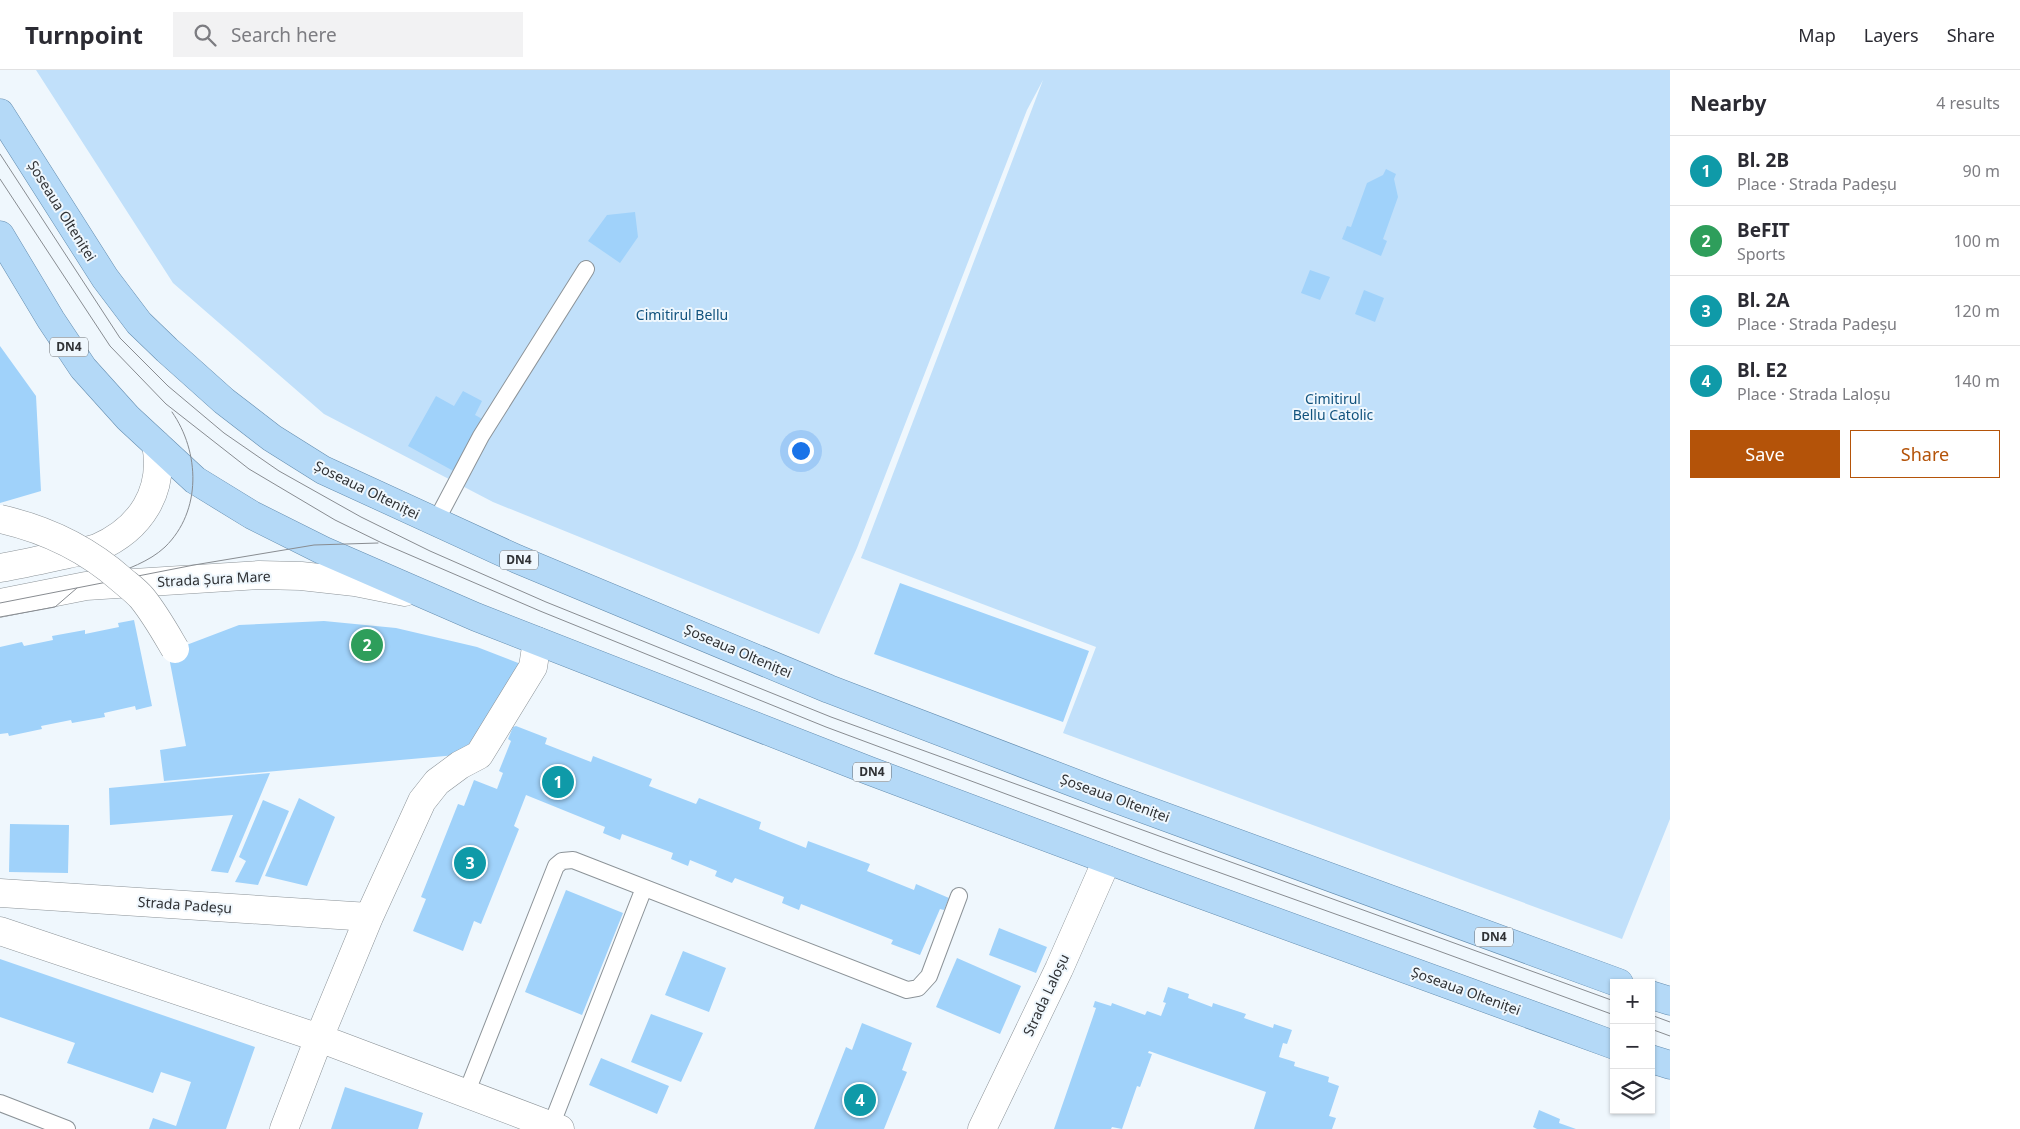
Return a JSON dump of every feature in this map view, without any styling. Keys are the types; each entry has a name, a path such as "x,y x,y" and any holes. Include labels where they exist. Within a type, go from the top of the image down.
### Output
{"main road":[{"name":"Șoseaua Olteniței","path":"0,113 105,278 139,323 224,401 272,438 323,470 436,523 829,689 1111,797 1610,980"},
{"name":"Șoseaua Olteniței","path":"0,235 51,320 83,368 105,394 195,480 252,515 322,550 429,597 870,771 1107,860 1610,1044"},
{"path":"1655,996 1670,1002"},
{"path":"1655,1060 1670,1066"}],"street":[{"path":"0,568 96,549 116,538 134,524 146,510 153,493 160,461 156,444"},
{"path":"0,519 28,525 69,543 105,565 140,596 157,618 176,650"},
{"name":"Strada Șura Mare","path":"0,603 86,586 259,575 301,576 355,582 429,597"},
{"path":"284,1129 369,917 422,801 436,782 460,765 479,755 533,667 537,641"},
{"name":"Strada Laloșu","path":"982,1129 1068,951 1107,860"},
{"name":"Strada Padeșu","path":"0,893 369,917"},
{"path":"0,931 319,1038 555,1127"}],"lane":[{"path":"436,523 481,436 586,269"},
{"path":"466,1094 556,866 562,861 572,860 907,990 918,988 929,976 959,896"},
{"path":"555,1127 644,888"},
{"path":"0,1103 68,1129"}],"green space":[{"name":"Cimitirul Bellu Catolic","path":"36,70 1670,70 1670,819 1622,939 1063,733 1096,647 861,558 1043,80 1027,110 857,548 819,634 493,502 324,414 173,283"}],"building":[{"path":"1386,169 1396,174 1394,179 1398,197 1383,239 1387,241 1381,256 1342,239 1347,226 1351,227 1367,183 1383,175"},
{"path":"635,212 638,237 620,263 588,241 607,215"},
{"path":"1310,270 1330,277 1320,300 1301,293"},
{"path":"1364,290 1384,298 1375,322 1355,314"},
{"path":"0,346 36,396 41,491 0,503"},
{"path":"463,391 482,401 475,415 486,421 457,473 408,446 436,396 454,406"},
{"path":"900,583 1089,651 1063,722 874,654"},
{"path":"134,620 152,706 136,710 135,706 104,713 105,717 72,723 71,720 41,726 42,729 9,736 8,733 0,734 0,647 22,642 24,646 53,640 52,636 85,630 85,634 119,627 118,623"},
{"path":"324,621 396,628 477,647 531,668 479,753 164,781 160,750 186,746 168,652 239,625"},
{"path":"516,726 547,738 545,744 591,762 593,756 652,779 649,786 696,804 699,798 761,822 759,829 806,848 808,841 870,864 867,871 914,890 916,884 949,898 944,910 940,909 920,955 891,944 893,940 801,904 799,910 782,903 784,897 735,878 732,883 715,876 717,871 690,860 688,866 671,859 673,853 622,834 620,840 603,833 605,827 526,795 514,826 519,829 481,924 474,921 463,951 413,931 426,899 421,897 458,804 464,806 474,780 497,789 503,773 499,771 511,741 508,739 513,727"},
{"path":"270,773 228,873 211,871 233,815 110,825 109,788"},
{"path":"299,798 335,817 307,886 265,876"},
{"path":"263,800 289,811 258,885 235,882 246,861 239,857"},
{"path":"10,824 69,825 68,873 9,872"},
{"path":"566,890 623,913 582,1015 525,992"},
{"path":"999,928 1047,947 1036,973 989,955"},
{"path":"683,951 726,968 709,1012 665,995"},
{"path":"957,958 1021,986 1000,1034 936,1007"},
{"path":"0,959 255,1047 226,1129 149,1129 153,1118 176,1126 191,1082 161,1072 153,1093 67,1063 75,1043 0,1017"},
{"path":"1168,987 1189,994 1188,998 1212,1007 1213,1003 1246,1014 1244,1018 1273,1028 1274,1024 1292,1030 1287,1044 1283,1043 1279,1057 1295,1062 1294,1066 1329,1077 1328,1082 1339,1086 1329,1116 1336,1118 1332,1129 1254,1129 1266,1092 1149,1051 1148,1053 1152,1054 1140,1087 1137,1086 1122,1129 1112,1127 1111,1129 1054,1129 1096,1008 1093,1007 1095,1001 1111,1006 1112,1003 1145,1015 1147,1011 1161,1016 1166,1003 1163,1002"},
{"path":"651,1014 703,1033 681,1082 631,1062"},
{"path":"862,1023 912,1043 902,1070 907,1072 884,1129 814,1129 846,1047 852,1050"},
{"path":"601,1058 669,1086 657,1114 589,1085"},
{"path":"345,1087 423,1113 418,1129 331,1129"},
{"path":"1539,1110 1560,1119 1559,1123 1576,1129 1537,1129 1533,1127"}],"tram line":[{"path":"0,154 120,338 168,386 224,433 279,471 361,517 430,551 546,602 831,717 1610,1000"},
{"path":"0,179 110,346 166,404 249,469 335,520 382,543 540,611 826,727 1162,852 1610,1014"},
{"path":"107,577 138,565 159,552 177,533 186,516 191,499 192,463 188,445 172,412"},
{"path":"0,603 194,565 314,545 378,543"},
{"path":"0,617 55,607 77,588"},
{"path":"1655,1016 1670,1022"},
{"path":"1655,1030 1670,1036"}],"place":[{"name":"BeFIT","path":"367,645"},
{"name":"Bl. 2B","path":"558,782"},
{"name":"Bl. 2A","path":"470,863"},
{"name":"Bl. E2","path":"860,1100"}],"park label":[{"name":"Cimitirul Bellu","path":"682,315"}]}
